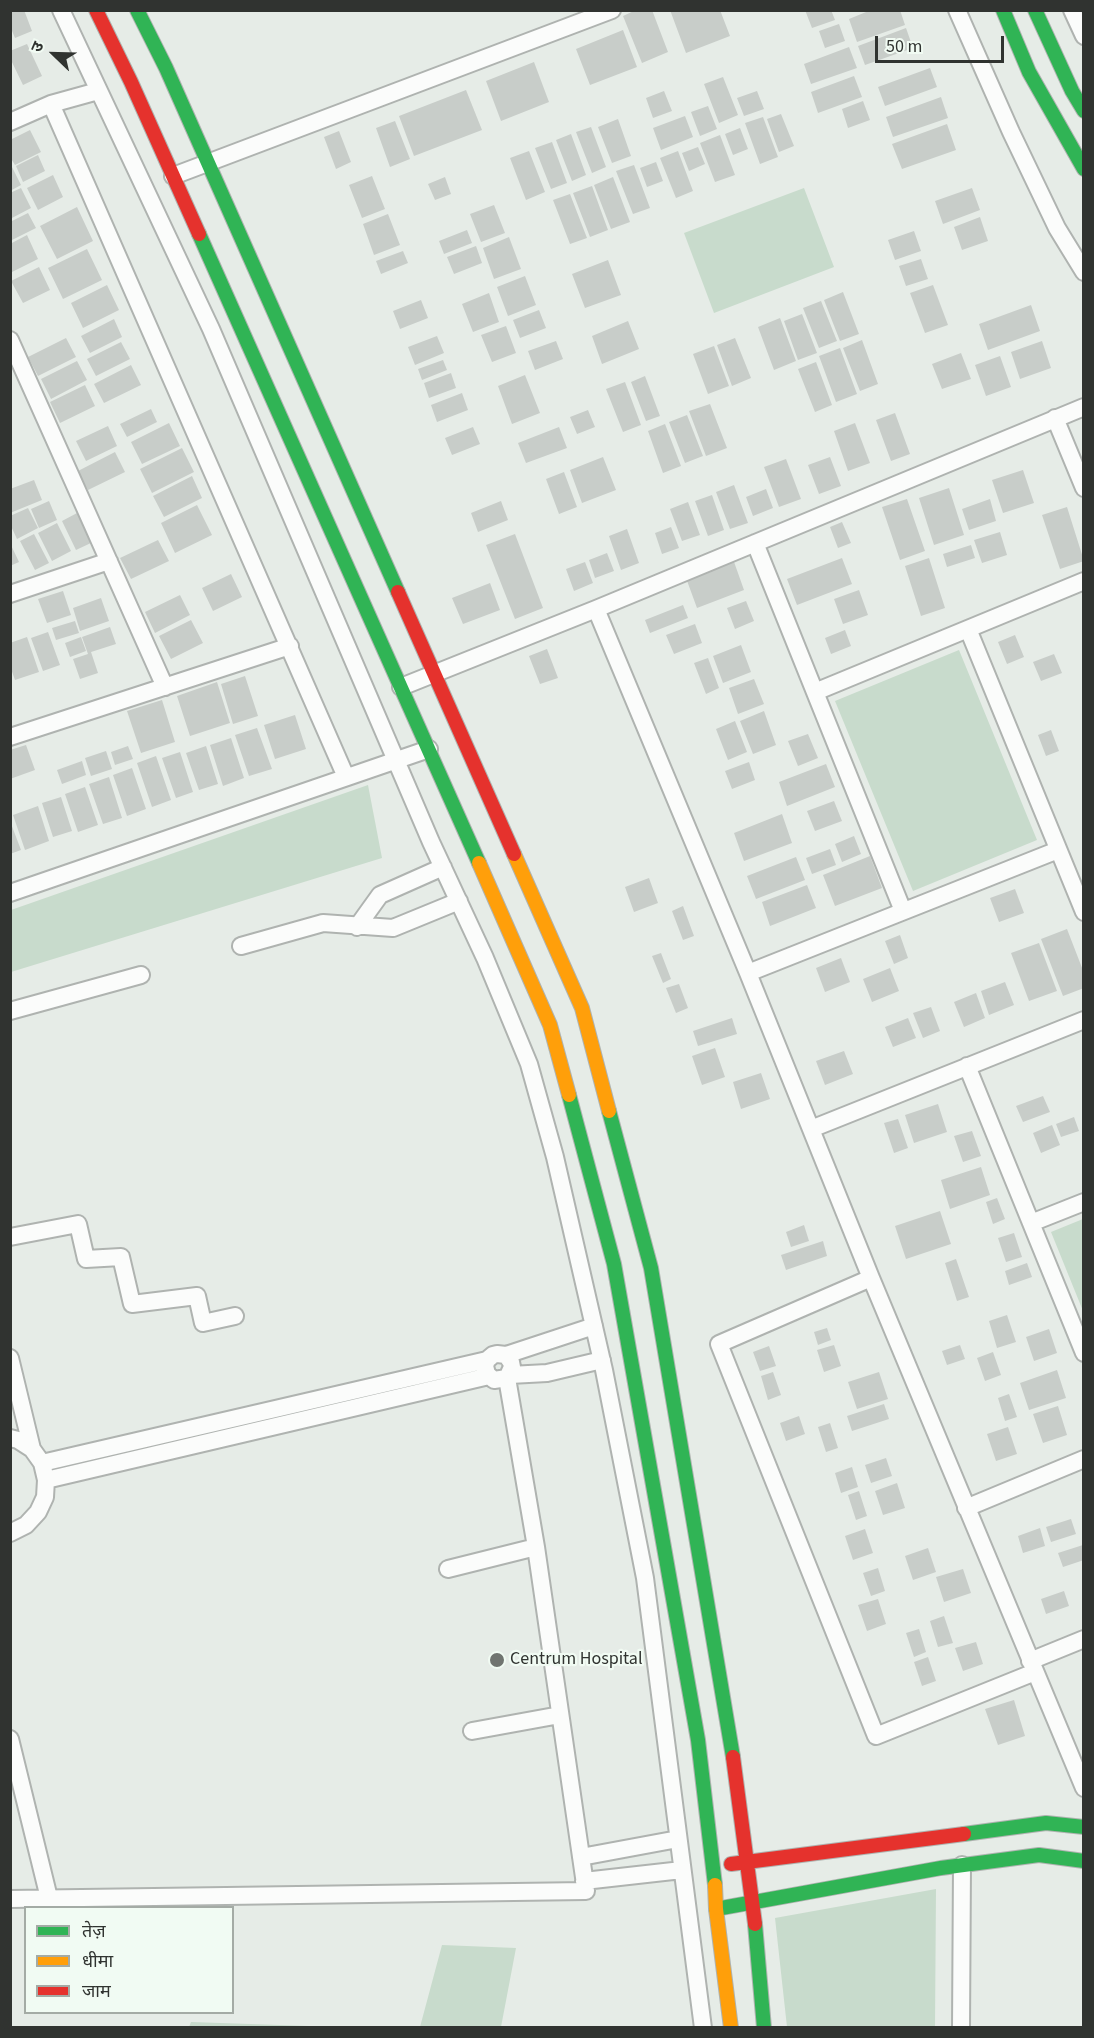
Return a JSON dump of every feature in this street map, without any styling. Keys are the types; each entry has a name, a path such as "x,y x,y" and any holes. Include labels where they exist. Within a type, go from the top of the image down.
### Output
{"street":[{"path":"61,10 210,329 443,867 485,958 529,1064 555,1157 602,1360 645,1578 703,2028"},
{"path":"96,10 173,176 550,1025 614,1264 698,1740 714,1866 716,1909 730,2028"},
{"path":"137,10 208,163 582,1008 653,1280 730,1737 753,1902 764,2028"},
{"path":"173,176 612,10"},
{"path":"957,10 1057,228 1083,272"},
{"path":"1003,10 1029,72 1083,169"},
{"path":"1035,10 1083,111"},
{"path":"1071,10 1083,36"},
{"path":"10,122 51,104 98,91"},
{"path":"51,104 346,777"},
{"path":"10,340 165,687"},
{"path":"401,687 596,609 1083,407"},
{"path":"1055,418 1083,488"},
{"path":"755,543 903,911"},
{"path":"10,594 109,561"},
{"path":"815,692 1083,582"},
{"path":"596,609 1083,1788"},
{"path":"968,629 1083,912"},
{"path":"10,737 290,646"},
{"path":"10,893 429,749"},
{"path":"748,973 1058,850"},
{"path":"357,927 380,895 443,867"},
{"path":"241,946 323,923 393,928 459,902"},
{"path":"10,1011 141,975"},
{"path":"811,1129 1083,1020"},
{"path":"967,1066 1083,1353"},
{"path":"1031,1223 1083,1202"},
{"path":"10,1237 78,1224 86,1259 121,1257 132,1304 197,1296 203,1323 235,1316"},
{"path":"871,1278 719,1344 876,1736 1033,1667 1083,1639"},
{"path":"44,1472 488,1368 497,1354 506,1355 594,1326"},
{"path":"10,1899 586,1892 536,1547 508,1377 511,1362 506,1355"},
{"path":"10,1358 32,1449 44,1472 45,1497 38,1512 26,1525 10,1533"},
{"path":"488,1368 498,1381 508,1377 547,1373 602,1360"},
{"path":"10,1438 32,1449"},
{"path":"966,1508 1083,1460"},
{"path":"448,1569 536,1547"},
{"path":"472,1731 560,1715"},
{"path":"10,1739 49,1898"},
{"path":"714,1866 1046,1823 1083,1827"},
{"path":"580,1857 678,1839"},
{"path":"716,1909 962,1865 1039,1855 1083,1861"},
{"path":"961,2028 962,1865"},
{"path":"584,1881 682,1870"}],"green space":[{"path":"804,188 834,267 714,313 684,233"},
{"path":"959,650 1037,840 913,891 835,701"},
{"path":"368,785 382,858 11,972 11,910"},
{"path":"1083,1219 1083,1311 1051,1232"},
{"path":"936,1889 935,2027 787,2027 775,1918"},
{"path":"442,1945 516,1948 501,2027 420,2027"},
{"path":"191,2022 309,2026 189,2027"}],"building":[{"path":"10,10 24,10 32,31 15,38 10,26"},
{"path":"636,10 652,10 668,52 642,63 623,16"},
{"path":"670,10 720,10 730,36 686,53"},
{"path":"805,10 831,10 835,20 812,28"},
{"path":"871,10 900,10 905,25 857,42 849,19"},
{"path":"839,24 845,41 825,48 819,31"},
{"path":"906,28 913,48 865,65 858,46"},
{"path":"623,30 637,67 590,85 576,49"},
{"path":"27,44 42,76 23,85 10,58 10,51"},
{"path":"849,47 857,68 811,84 804,64"},
{"path":"534,62 549,102 501,121 486,81"},
{"path":"930,68 937,87 885,106 878,87"},
{"path":"854,76 862,97 818,113 811,92"},
{"path":"723,77 738,115 719,123 704,84"},
{"path":"466,90 482,130 414,156 399,116"},
{"path":"664,91 672,111 653,118 646,98"},
{"path":"757,91 764,109 744,116 737,98"},
{"path":"941,97 948,118 893,137 886,117"},
{"path":"863,101 870,120 848,128 842,109"},
{"path":"708,106 717,129 700,136 691,112"},
{"path":"781,114 794,146 779,152 767,119"},
{"path":"685,116 693,137 661,150 653,128"},
{"path":"763,117 778,157 760,164 745,123"},
{"path":"618,119 631,156 612,163 598,127"},
{"path":"395,121 410,159 390,167 376,128"},
{"path":"947,124 956,150 902,169 892,144"},
{"path":"591,127 606,167 592,173 576,132"},
{"path":"740,128 748,149 733,155 725,134"},
{"path":"30,130 41,152 15,165 10,157 10,140"},
{"path":"339,131 351,162 336,169 324,137"},
{"path":"571,134 586,175 572,181 556,140"},
{"path":"720,135 735,175 715,182 700,143"},
{"path":"552,142 567,183 551,189 535,148"},
{"path":"698,147 705,164 689,171 682,153"},
{"path":"529,151 545,192 526,200 510,158"},
{"path":"678,151 693,191 676,198 660,158"},
{"path":"38,155 45,171 23,182 16,166"},
{"path":"656,162 663,181 647,187 640,168"},
{"path":"634,165 650,208 633,214 616,171"},
{"path":"12,167 21,185 10,191 10,168"},
{"path":"53,175 63,197 38,210 27,188"},
{"path":"372,176 385,209 362,218 349,185"},
{"path":"445,177 451,194 435,200 428,184"},
{"path":"613,177 630,222 611,229 594,185"},
{"path":"592,186 608,230 590,237 573,193"},
{"path":"21,188 31,208 10,219 10,193"},
{"path":"972,188 980,210 943,224 935,201"},
{"path":"570,194 587,238 570,244 553,200"},
{"path":"494,205 505,233 481,242 470,214"},
{"path":"77,207 93,241 57,259 40,226"},
{"path":"28,213 36,228 10,241 10,222"},
{"path":"388,214 400,245 374,255 363,224"},
{"path":"980,217 988,241 962,250 954,227"},
{"path":"467,230 472,243 444,254 439,241"},
{"path":"914,231 921,251 895,260 888,240"},
{"path":"27,235 38,259 10,273 10,244"},
{"path":"509,237 521,269 494,279 483,248"},
{"path":"476,246 482,263 454,274 447,257"},
{"path":"87,249 102,280 63,299 48,268"},
{"path":"403,251 408,263 381,274 376,261"},
{"path":"921,259 928,279 906,286 899,266"},
{"path":"608,260 621,295 585,308 572,274"},
{"path":"39,267 50,290 23,303 11,281"},
{"path":"525,276 536,305 508,316 497,287"},
{"path":"107,285 119,310 83,328 71,303"},
{"path":"933,285 948,325 925,333 910,293"},
{"path":"843,292 859,334 840,341 824,300"},
{"path":"489,293 499,322 473,332 462,304"},
{"path":"421,300 428,318 400,329 393,311"},
{"path":"821,301 837,341 819,348 803,308"},
{"path":"1031,305 1040,331 988,350 979,324"},
{"path":"539,310 546,328 520,338 513,320"},
{"path":"802,314 817,353 798,360 784,321"},
{"path":"780,318 796,361 774,370 758,327"},
{"path":"114,319 122,337 90,353 81,336"},
{"path":"628,321 639,349 602,364 592,336"},
{"path":"506,326 516,353 492,362 481,335"},
{"path":"437,336 444,353 415,365 408,347"},
{"path":"66,338 76,357 38,376 28,357"},
{"path":"735,338 751,378 732,386 717,345"},
{"path":"862,340 878,384 860,391 843,348"},
{"path":"556,341 563,359 535,370 528,351"},
{"path":"1042,341 1051,368 1020,379 1011,352"},
{"path":"121,342 130,359 96,376 87,359"},
{"path":"714,346 729,386 708,394 693,354"},
{"path":"840,348 857,394 836,402 819,356"},
{"path":"961,353 971,379 942,389 932,364"},
{"path":"1000,356 1011,387 986,396 975,365"},
{"path":"443,360 447,370 422,380 418,369"},
{"path":"77,361 87,380 51,399 41,379"},
{"path":"816,362 832,405 815,412 798,369"},
{"path":"131,365 141,385 104,403 94,384"},
{"path":"451,373 456,388 429,398 424,383"},
{"path":"525,375 540,413 512,424 498,386"},
{"path":"645,376 660,416 646,421 631,382"},
{"path":"625,382 641,425 623,432 606,389"},
{"path":"85,385 95,406 60,423 50,402"},
{"path":"462,393 468,410 437,422 431,405"},
{"path":"710,404 727,448 706,456 689,411"},
{"path":"151,409 157,422 127,437 120,424"},
{"path":"588,410 595,427 577,434 570,417"},
{"path":"895,413 910,454 891,461 876,420"},
{"path":"687,415 703,456 685,463 669,422"},
{"path":"169,423 180,446 142,464 131,442"},
{"path":"855,423 870,463 848,471 834,431"},
{"path":"665,424 681,466 663,473 648,431"},
{"path":"108,426 117,446 86,461 76,441"},
{"path":"473,427 480,444 452,455 445,438"},
{"path":"559,427 567,448 526,463 518,443"},
{"path":"182,448 194,472 152,493 140,469"},
{"path":"115,452 125,472 88,490 78,471"},
{"path":"603,457 616,490 582,503 570,470"},
{"path":"830,457 841,486 819,494 808,465"},
{"path":"786,459 801,499 779,507 764,467"},
{"path":"1023,470 1034,503 1003,513 992,480"},
{"path":"564,472 577,507 559,514 546,479"},
{"path":"192,476 202,498 164,517 153,496"},
{"path":"34,480 42,500 10,513 10,489"},
{"path":"734,485 748,523 730,529 716,492"},
{"path":"949,488 964,535 934,545 919,498"},
{"path":"766,489 773,508 753,516 746,497"},
{"path":"712,495 724,530 708,536 695,501"},
{"path":"907,499 925,551 900,560 882,507"},
{"path":"990,499 996,521 969,530 962,509"},
{"path":"49,501 57,520 39,528 31,509"},
{"path":"501,501 508,520 478,532 471,513"},
{"path":"688,502 700,535 682,541 670,509"},
{"path":"197,505 212,535 175,553 161,523"},
{"path":"1067,507 1084,561 1060,569 1042,515"},
{"path":"28,508 38,528 17,539 10,524 10,516"},
{"path":"79,512 93,542 76,550 62,521"},
{"path":"842,522 851,543 838,548 830,527"},
{"path":"57,523 71,551 52,561 38,533"},
{"path":"671,527 679,548 662,554 655,533"},
{"path":"627,529 639,563 621,570 609,536"},
{"path":"1000,532 1007,555 982,563 974,540"},
{"path":"34,534 49,563 35,570 20,541"},
{"path":"515,534 543,608 515,619 486,545"},
{"path":"158,540 169,561 131,579 120,558"},
{"path":"10,543 19,562 10,566"},
{"path":"971,545 975,558 947,567 943,554"},
{"path":"607,553 614,571 595,578 589,560"},
{"path":"842,558 852,584 797,605 787,579"},
{"path":"929,558 945,608 921,616 905,566"},
{"path":"733,559 744,590 697,608 686,578"},
{"path":"585,562 593,583 574,591 566,569"},
{"path":"231,574 242,597 213,611 202,588"},
{"path":"490,583 500,610 463,624 452,598"},
{"path":"859,590 868,615 843,624 834,599"},
{"path":"63,591 71,615 47,623 38,599"},
{"path":"180,595 190,615 155,633 145,612"},
{"path":"101,598 109,621 80,631 73,608"},
{"path":"746,601 754,621 735,629 727,608"},
{"path":"683,605 688,618 650,633 645,620"},
{"path":"191,620 203,643 171,659 159,636"},
{"path":"75,621 79,633 56,640 52,628"},
{"path":"695,624 702,643 674,654 666,635"},
{"path":"110,627 116,644 91,652 98,673 80,679 73,659 88,654 82,637"},
{"path":"845,630 851,646 831,654 825,638"},
{"path":"48,632 60,665 43,671 31,638"},
{"path":"1015,635 1024,657 1007,664 998,642"},
{"path":"27,637 39,672 15,680 10,666 10,643"},
{"path":"81,637 86,651 70,657 65,643"},
{"path":"741,645 751,672 723,683 713,656"},
{"path":"547,649 558,678 540,684 529,656"},
{"path":"1054,654 1062,673 1041,681 1033,662"},
{"path":"708,658 719,688 706,694 694,663"},
{"path":"245,676 258,716 233,724 221,684"},
{"path":"754,679 764,704 738,714 729,688"},
{"path":"217,682 230,723 190,736 177,696"},
{"path":"162,700 175,742 141,753 127,711"},
{"path":"764,711 776,745 753,754 740,721"},
{"path":"295,715 306,749 275,759 264,725"},
{"path":"735,721 747,752 728,760 716,729"},
{"path":"257,728 272,769 249,776 235,735"},
{"path":"1051,730 1059,751 1046,756 1038,735"},
{"path":"808,734 818,758 798,766 788,741"},
{"path":"231,738 244,778 223,786 210,745"},
{"path":"26,745 35,770 10,779 10,750"},
{"path":"128,746 133,759 115,765 111,752"},
{"path":"206,746 218,784 199,790 186,753"},
{"path":"106,751 112,769 91,776 85,758"},
{"path":"180,752 193,792 176,798 162,758"},
{"path":"156,756 171,800 152,807 137,763"},
{"path":"82,761 86,775 62,784 57,770"},
{"path":"749,762 755,780 732,789 725,771"},
{"path":"826,764 835,787 787,806 779,782"},
{"path":"132,768 146,809 127,816 113,775"},
{"path":"109,777 122,818 103,824 89,784"},
{"path":"85,787 98,825 78,832 65,794"},
{"path":"61,797 72,831 53,837 42,803"},
{"path":"834,801 842,821 815,831 807,811"},
{"path":"38,806 49,841 25,850 13,815"},
{"path":"782,814 792,843 744,861 734,833"},
{"path":"10,821 21,850 10,854"},
{"path":"854,836 861,854 842,862 835,844"},
{"path":"830,849 836,865 812,874 806,858"},
{"path":"870,856 882,888 835,906 823,875"},
{"path":"796,857 805,880 756,899 747,876"},
{"path":"649,878 658,903 634,912 625,887"},
{"path":"807,885 816,908 770,926 762,902"},
{"path":"1015,889 1024,913 999,922 990,898"},
{"path":"683,906 694,936 683,940 672,911"},
{"path":"1067,929 1084,973 1084,988 1063,996 1041,939"},
{"path":"900,935 908,958 894,964 885,941"},
{"path":"1039,943 1057,991 1029,1001 1011,953"},
{"path":"661,953 671,979 663,983 652,956"},
{"path":"841,958 850,982 825,992 816,968"},
{"path":"890,968 899,991 872,1002 863,979"},
{"path":"1005,982 1014,1005 989,1015 981,991"},
{"path":"679,984 688,1008 676,1013 666,988"},
{"path":"976,993 985,1018 964,1027 954,1002"},
{"path":"931,1007 940,1031 923,1038 913,1013"},
{"path":"732,1018 737,1034 698,1046 693,1031"},
{"path":"908,1018 916,1038 893,1047 885,1027"},
{"path":"715,1048 725,1077 702,1085 692,1056"},
{"path":"844,1051 853,1074 825,1085 816,1061"},
{"path":"761,1073 770,1099 741,1109 733,1082"},
{"path":"1043,1096 1050,1112 1023,1122 1016,1106"},
{"path":"938,1104 947,1132 914,1143 905,1115"},
{"path":"1074,1117 1079,1131 1061,1137 1056,1124"},
{"path":"898,1119 908,1148 894,1153 884,1123"},
{"path":"1052,1125 1060,1145 1041,1153 1033,1133"},
{"path":"972,1131 981,1156 963,1162 954,1136"},
{"path":"981,1167 990,1195 950,1209 941,1180"},
{"path":"997,1198 1005,1219 993,1224 986,1202"},
{"path":"940,1211 951,1244 906,1259 895,1226"},
{"path":"804,1225 809,1241 791,1247 786,1232"},
{"path":"1014,1233 1022,1257 1006,1262 998,1238"},
{"path":"823,1241 827,1256 786,1270 781,1255"},
{"path":"956,1259 969,1297 957,1301 945,1263"},
{"path":"1027,1263 1032,1277 1009,1285 1005,1271"},
{"path":"1007,1315 1016,1342 997,1348 989,1321"},
{"path":"827,1328 831,1340 818,1345 814,1332"},
{"path":"1049,1329 1057,1353 1034,1361 1026,1337"},
{"path":"834,1345 841,1366 824,1372 817,1350"},
{"path":"960,1345 965,1359 947,1365 942,1351"},
{"path":"769,1346 776,1366 760,1371 753,1352"},
{"path":"993,1352 1001,1375 985,1381 977,1358"},
{"path":"1057,1370 1066,1398 1029,1410 1020,1383"},
{"path":"773,1372 781,1395 768,1400 761,1376"},
{"path":"879,1372 888,1399 857,1409 848,1382"},
{"path":"1009,1394 1017,1417 1005,1421 998,1398"},
{"path":"884,1404 889,1419 852,1431 847,1416"},
{"path":"1058,1406 1067,1435 1043,1443 1033,1414"},
{"path":"799,1416 805,1434 786,1441 780,1423"},
{"path":"830,1423 838,1448 826,1452 818,1427"},
{"path":"1008,1427 1017,1454 996,1461 987,1434"},
{"path":"886,1458 892,1476 871,1483 865,1465"},
{"path":"852,1467 858,1487 841,1493 835,1473"},
{"path":"897,1483 905,1508 883,1515 875,1491"},
{"path":"859,1491 867,1516 856,1520 848,1495"},
{"path":"1071,1519 1076,1534 1051,1542 1046,1527"},
{"path":"1040,1528 1045,1546 1023,1553 1018,1536"},
{"path":"865,1529 873,1553 853,1560 845,1536"},
{"path":"1083,1545 1084,1560 1063,1567 1058,1553"},
{"path":"928,1548 936,1572 913,1580 905,1556"},
{"path":"878,1568 885,1591 871,1596 863,1573"},
{"path":"963,1569 971,1593 944,1602 936,1577"},
{"path":"1064,1591 1069,1606 1046,1614 1041,1599"},
{"path":"878,1599 886,1624 867,1631 858,1605"},
{"path":"944,1616 953,1643 938,1647 930,1621"},
{"path":"919,1629 926,1652 914,1657 906,1633"},
{"path":"976,1642 983,1664 963,1671 955,1648"},
{"path":"928,1657 936,1681 922,1686 914,1662"},
{"path":"1014,1700 1025,1736 998,1745 985,1709"}],"traffic: fast":[{"path":"137,10 166,68 398,592"},
{"path":"1003,10 1029,72 1084,169"},
{"path":"1035,10 1072,91 1084,111"},
{"path":"199,234 479,863"},
{"path":"569,1095 614,1264 698,1740 715,1885"},
{"path":"609,1111 651,1268 733,1757"},
{"path":"964,1834 1046,1823 1084,1827"},
{"path":"716,1909 941,1868 1039,1855 1084,1861"},
{"path":"755,1924 764,2028"}],"traffic: slow":[{"path":"514,854 582,1008 609,1111"},
{"path":"479,863 550,1025 569,1095"},
{"path":"715,1885 731,2028"}],"traffic: jam":[{"path":"96,10 199,234"},
{"path":"398,592 514,854"},
{"path":"733,1757 755,1924"},
{"path":"731,1864 964,1834"}],"place":[{"name":"Centrum Hospital","path":"497,1660"}]}
